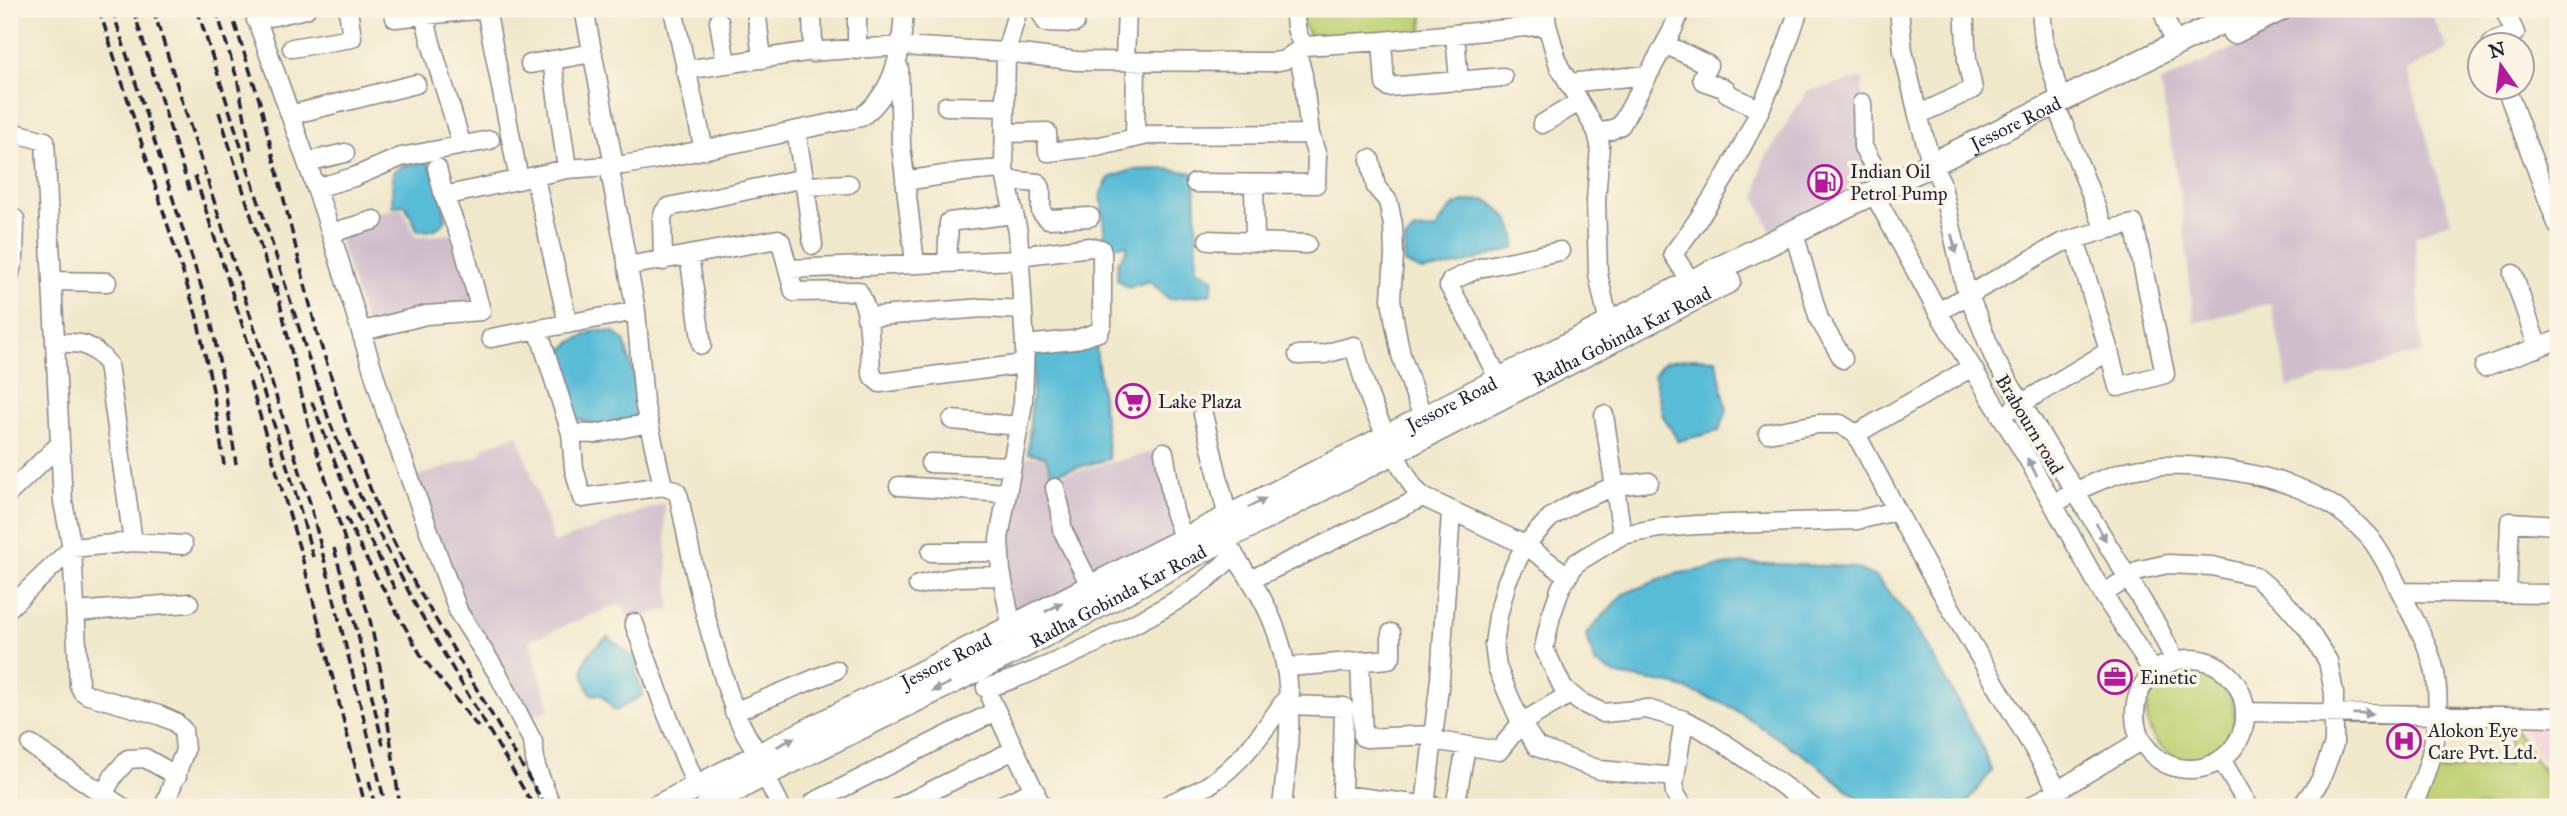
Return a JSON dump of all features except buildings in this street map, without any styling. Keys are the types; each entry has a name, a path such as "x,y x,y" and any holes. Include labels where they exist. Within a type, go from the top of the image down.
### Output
{"main road":[{"path":"1880,196 2061,109 2281,9"},
{"name":"Jessore Road","path":"2061,109 2241,10"},
{"name":"Jessore Road","path":"657,807 702,798 754,769 977,669 1012,629 1091,587 1184,540 1225,534 1391,445 1423,418 1499,380 1611,333 1692,282 1796,239 1880,196"},
{"name":"Radha Gobinda Kar Road","path":"1391,445 1796,239"},
{"name":"Radha Gobinda Kar Road","path":"977,669 1225,534"}],"street":[{"path":"306,9 254,15 331,233 386,413 459,613 498,674 533,742 536,766 552,807"},
{"path":"292,48 352,38 348,9"},
{"path":"393,9 395,18 424,13 486,9 527,179 568,324"},
{"path":"584,9 636,311 644,402 663,486"},
{"path":"673,9 704,150"},
{"path":"756,9 762,59"},
{"path":"812,9 813,53"},
{"path":"857,9 857,50"},
{"path":"904,9 900,50 901,145 915,263"},
{"path":"1012,629 999,552 1006,493 1023,403 1025,345 1019,258 1006,174 1005,133 1006,52 1018,9"},
{"path":"1039,9 1045,22 1075,23"},
{"path":"1127,9 1135,138"},
{"path":"1195,183 1315,184 1317,156 1310,134 1301,49 1295,27 1295,9"},
{"path":"1597,132 1609,131 1622,125 1681,9"},
{"path":"1692,282 1673,254 1696,223 1773,85 1799,9"},
{"path":"1899,9 1903,51 1918,115 1968,295 1995,360 2158,627 2175,661"},
{"path":"1918,115 1973,89 1967,60 1964,9"},
{"path":"2040,9 2044,42 2061,109 2105,230"},
{"path":"2162,9 2175,45"},
{"path":"2504,9 2515,32"},
{"path":"424,13 439,76 461,144"},
{"path":"685,70 813,53 857,50 1006,52 1077,61 1274,62 1301,49 1455,34 1546,17 1559,66 1597,132 1600,145 1596,201 1598,274 1611,333"},
{"path":"719,21 726,64"},
{"path":"1455,34 1459,82"},
{"path":"1382,41 1386,86 1503,78"},
{"path":"1665,44 1708,65 1703,81 1726,89 1727,93 1760,110"},
{"path":"444,197 567,169 612,165 704,150 861,117 876,106 887,91 900,50"},
{"path":"530,64 593,53"},
{"path":"552,60 567,169"},
{"path":"1568,83 1648,75"},
{"path":"290,115 416,84"},
{"path":"1542,124 1579,102"},
{"path":"2512,102 2555,204 2558,226"},
{"name":"Brabourn road","path":"1862,103 1863,147 1880,196 1938,312 2002,416 2103,594 2154,673"},
{"path":"946,106 1005,107"},
{"path":"9,131 45,141 63,502 72,548 78,677 82,691 88,695 159,715 175,722 183,730 185,750 164,807"},
{"path":"796,131 813,245"},
{"path":"1005,133 1047,132 1048,152 1096,147 1148,135 1310,134"},
{"path":"316,188 354,177 401,157 490,140"},
{"path":"307,162 345,153"},
{"path":"1370,159 1376,187 1388,201 1393,225 1391,299 1401,355 1423,418"},
{"path":"363,331 426,315 481,311 461,242 444,197 438,168"},
{"path":"905,181 963,172 1006,174 1038,183 1041,188 1041,212 1048,219 1090,217"},
{"path":"663,261 662,218 663,212 669,207 805,182 849,184"},
{"path":"1254,185 1255,242"},
{"path":"947,262 949,222 1014,214"},
{"path":"9,277 14,257 15,219"},
{"path":"331,233 374,220"},
{"path":"1938,312 2061,243 2105,230 2134,224 2165,374 2118,387 2075,239"},
{"path":"627,267 775,239 781,242 794,292 858,291 866,317 871,370 873,377 880,383 1024,364"},
{"path":"1796,239 1819,319 1843,359"},
{"path":"1208,240 1307,244"},
{"path":"788,270 1019,258 1090,247 1101,249 1102,324 1099,332 1074,340 1025,345"},
{"path":"1499,380 1452,293 1449,286 1451,281 1479,268 1560,251"},
{"path":"689,255 702,345"},
{"path":"2513,274 2538,348"},
{"path":"52,281 107,282"},
{"path":"866,317 983,308 1021,310"},
{"path":"491,338 636,311"},
{"path":"538,330 571,433 574,468 582,498 663,486 676,491 698,592 734,712 754,769 782,807"},
{"path":"2484,367 2558,340"},
{"path":"56,343 79,342 90,346 108,364 133,542"},
{"path":"1298,355 1324,354 1354,346 1368,396 1378,420 1414,488 1423,497 1451,512 1525,545 1568,576"},
{"path":"2002,416 2109,351"},
{"path":"1856,434 1972,368"},
{"path":"1203,414 1225,534 1263,600 1288,667 1290,699 1282,807"},
{"path":"1604,415 1622,535"},
{"path":"953,420 1019,426"},
{"path":"571,433 595,434 649,423"},
{"path":"1768,433 1818,424 1840,424 1856,434 1929,571 2058,790"},
{"path":"9,493 60,444"},
{"path":"1164,452 1174,512 1184,540"},
{"path":"930,463 1011,466"},
{"path":"2053,504 2099,480 2132,470 2227,468 2288,485 2327,502 2369,537 2421,632 2436,677 2435,734 2426,776 2412,807"},
{"path":"1649,482 1615,486 1574,503 1550,518 1525,545 1507,581 1494,644 1497,667 1521,723 1537,747 1600,770 1675,777"},
{"path":"899,486 1006,493"},
{"path":"1055,488 1062,529 1091,587"},
{"path":"1250,580 1423,497"},
{"path":"1812,807 1733,749 1684,720 1647,709 1603,713 1580,702 1563,688 1544,648 1551,616 1561,587 1576,564 1622,535 1696,525 1857,520 1896,511"},
{"path":"1290,699 1344,707 1342,795 1431,806 1432,738 1440,679 1451,512"},
{"path":"2507,593 2510,522 2558,524"},
{"path":"977,669 1017,679 1171,605 1219,570 1225,534"},
{"path":"9,608 72,548 133,542 183,545"},
{"path":"931,552 999,552"},
{"path":"2103,594 2140,570 2168,564 2212,566 2255,576 2280,597 2307,628 2328,661 2334,693 2334,744 2320,781 2301,807"},
{"path":"918,585 956,577 1002,576"},
{"path":"2401,592 2558,594"},
{"path":"76,612 189,603"},
{"path":"634,623 664,707 702,798"},
{"path":"1288,667 1389,659 1391,633"},
{"path":"2195,659 2214,664 2230,676 2241,692 2246,712 2243,730 2235,746 2221,759 2208,766 2193,769 2177,767 2151,752 2142,740 2136,711 2138,697 2154,673 2175,661 2195,659"},
{"path":"1360,662 1363,737 1367,738 1432,738 1466,747 1499,751 1521,723 1570,694"},
{"path":"977,669 1042,807"},
{"path":"734,712 836,670"},
{"path":"1163,807 1207,785 1232,767 1290,699"},
{"path":"811,806 996,710"},
{"path":"2246,712 2558,717"},
{"path":"1684,720 1675,777 1675,793 1684,807"},
{"path":"2030,807 2142,740"},
{"path":"31,745 122,807"},
{"path":"1455,807 1466,747"},
{"path":"899,807 1014,750"},
{"path":"103,795 128,759 145,758 177,776"},
{"path":"2221,759 2249,807"},
{"path":"997,807 1035,790"}],"shaded area":[{"path":"2315,9 2429,9 2448,50 2407,70 2451,220 2415,237 2422,352 2288,387 2271,303 2194,323 2181,201 2160,83"},
{"path":"1863,78 1861,106 1881,183 1772,234 1756,198 1762,164 1807,91"},
{"path":"402,208 416,237 451,234 478,308 367,327 338,236 377,212"},
{"path":"518,435 554,543 664,503 670,609 629,620 622,605 608,608 530,640 550,709 527,718 462,612 409,479 480,456 486,446"},
{"path":"1157,451 1178,539 1016,619 1008,582 1008,524 1016,457 1043,457 1053,477"},
{"path":"2517,720 2558,721 2558,782"}],"green space":[{"path":"1302,9 1423,9 1422,33 1312,39 1302,23"},
{"path":"2185,664 2206,669 2231,693 2234,717 2233,738 2201,757 2189,759 2168,753 2160,745 2153,736 2147,714 2149,691 2153,683"},
{"path":"2511,723 2558,793 2558,807 2419,807 2437,771 2508,765"}],"water":[{"path":"426,162 437,174 446,220 434,229 418,231 405,205 392,206 393,172 402,166"},
{"path":"1166,169 1195,173 1197,269 1214,279 1210,294 1169,299 1149,281 1128,288 1117,279 1118,262 1127,250 1127,245 1115,246 1105,240 1101,193 1109,178 1132,170"},
{"path":"1487,200 1509,220 1514,232 1515,248 1458,265 1422,271 1404,263 1405,240 1414,230 1437,229 1446,213 1456,205"},
{"path":"595,330 613,332 624,340 641,402 637,417 600,426 577,419 565,407 554,366 556,355 572,342"},
{"path":"1096,347 1109,459 1052,474 1045,456 1028,453 1035,352"},
{"path":"1693,358 1716,359 1727,411 1719,431 1678,441 1663,416 1654,375 1664,362"},
{"path":"1743,563 1852,567 1876,577 1914,623 1978,738 1992,771 1963,807 1869,807 1815,763 1731,707 1676,685 1617,675 1595,663 1586,634 1623,594 1674,574"},
{"path":"608,637 636,659 636,672 643,695 615,711 602,695 591,694 583,669 588,655"}],"railway":[{"path":"99,9 196,314 213,390 224,465"},
{"path":"112,9 209,311 236,464"},
{"path":"133,9 191,195"},
{"path":"153,9 310,503 386,807"},
{"path":"197,9 330,423 360,496 416,606 534,807"},
{"path":"216,9 238,82 251,151"},
{"path":"230,9 259,99 317,333 377,507 412,579 546,807"},
{"path":"219,112 276,296"},
{"path":"195,176 295,491 313,557"},
{"path":"276,286 308,423 370,620 380,667 400,807"},
{"path":"250,382 302,557 363,797"},
{"path":"312,402 350,501 396,591"},
{"path":"346,517 422,657 478,727"},
{"path":"334,548 359,639 383,745"},
{"path":"369,781 375,807"}],"place":[{"name":"Indian Oil Petrol Pump","path":"1825,182"},
{"name":"Lake Plaza","path":"1133,401"},
{"name":"Einetic","path":"2115,677"},
{"name":"Alokon Eye Care Pvt. Ltd.","path":"2404,741"}]}
